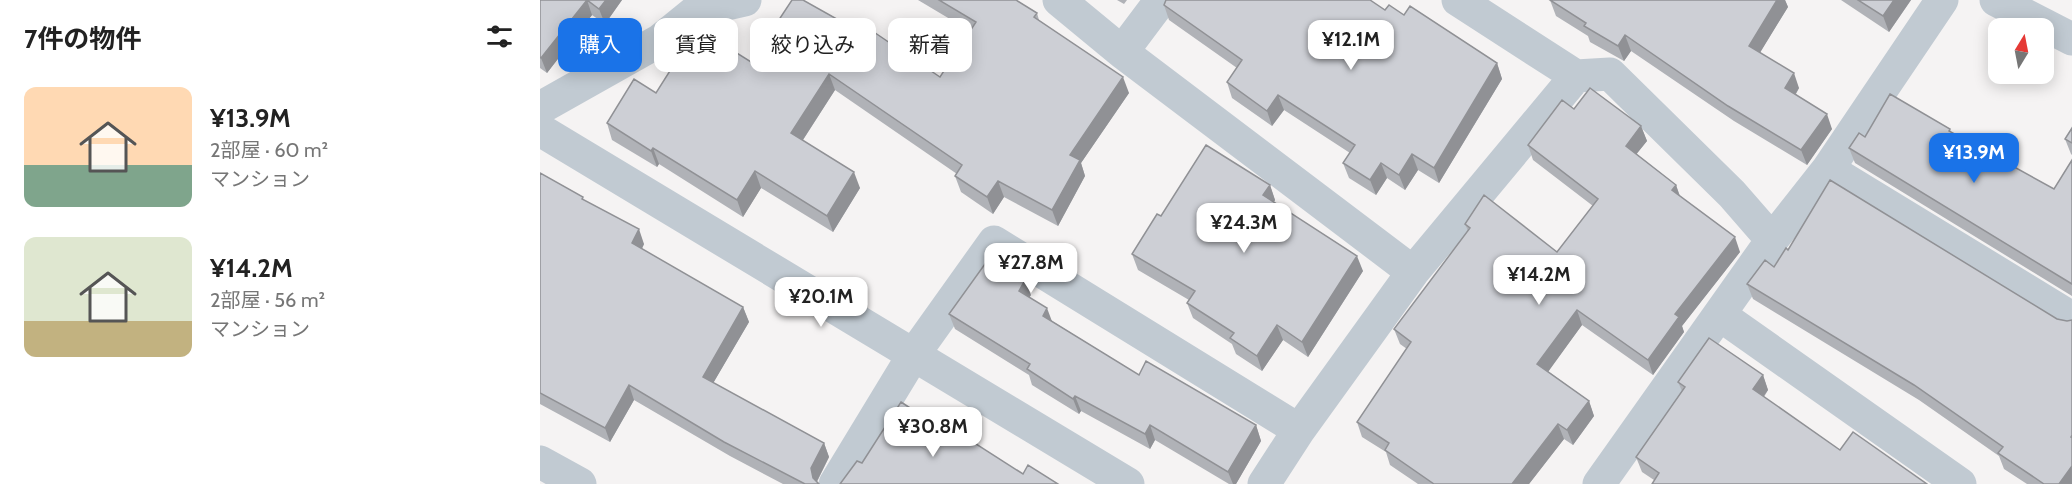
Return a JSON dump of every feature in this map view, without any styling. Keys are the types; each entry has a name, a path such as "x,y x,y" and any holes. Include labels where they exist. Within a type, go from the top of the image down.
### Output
{"street":[{"path":"540,108 659,41 689,5 745,0"},
{"path":"1059,0 1122,52 1413,272"},
{"path":"1122,52 1161,0"},
{"path":"1458,0 1576,76 1610,74 1732,194 1772,240"},
{"path":"1599,484 1772,240 1828,169 1942,0"},
{"path":"1996,0 2072,39"},
{"path":"1264,484 1299,430 1413,272 1576,76"},
{"path":"540,129 1128,484"},
{"path":"1828,169 2072,318"},
{"path":"835,484 914,354 994,242 1299,430"},
{"path":"1720,315 1960,484"},
{"path":"540,462 580,484"}],"building":[{"path":"540,0 587,0 573,18 558,18 558,37 540,57"},
{"path":"587,0 606,0 599,9"},
{"path":"792,0 803,0 835,18 780,18"},
{"path":"939,0 1016,0 1037,13 1034,17 1123,77 1070,155 1080,160 1052,210 998,181 987,197 955,176 962,165 829,74 791,133 854,172 827,216 755,171 737,200 653,148 651,151 607,123 634,79 656,93 669,72 738,72 738,54 750,61 750,72 876,72 876,34 888,42 888,72 933,72 940,77 943,72 972,72 972,28 976,22"},
{"path":"1166,0 1370,0 1385,10 1389,5 1404,15 1410,6 1497,63 1434,168 1412,154 1399,175 1381,163 1370,180 1343,163 1355,145 1278,95 1267,111 1227,82 1242,60 1164,5"},
{"path":"1550,0 1777,0 1749,46 1794,73 1785,88 1827,114 1801,150 1728,106 1625,35 1618,46 1584,26 1586,23"},
{"path":"1858,0 1894,0 1883,16"},
{"path":"1590,88 1641,126 1626,146 1676,185 1672,190 1735,237 1675,314 1679,317 1648,360 1577,310 1537,364 1589,401 1567,430 1558,424 1512,484 1434,484 1385,450 1389,443 1357,422 1411,342 1394,329 1470,228 1465,224 1484,195 1557,252 1598,199 1528,145 1562,100 1574,109"},
{"path":"1890,94 1950,129 1949,131 2054,189 2072,160 2072,284 1849,148 1859,133 1865,137"},
{"path":"2072,128 2072,143 2065,139"},
{"path":"1206,145 1270,185 1263,195 1357,256 1302,342 1277,325 1257,356 1230,338 1234,333 1187,303 1195,291 1132,254 1157,214 1161,216"},
{"path":"540,173 583,197 582,199 639,229 632,243 743,307 703,377 824,443 811,468 813,478 819,484 805,484 724,442 629,385 605,428 540,393"},
{"path":"1830,180 2057,319 2072,320 2072,466 2059,484 2044,484 1998,453 2003,447 1914,385 1747,284 1765,260 1774,267 1786,248 1788,250"},
{"path":"990,257 1025,280 1019,291 1047,308 1043,316 1139,375 1146,361 1256,425 1228,472 1150,425 1145,434 1075,396 1073,399 1027,369 1030,364 949,314"},
{"path":"1709,338 1763,375 1753,389 1840,450 1853,432 1927,484 1652,484 1659,473 1636,457 1685,387 1678,382"},
{"path":"901,402 942,429 945,424 1023,474 1028,465 1058,484 840,484 857,461 862,463"}]}
